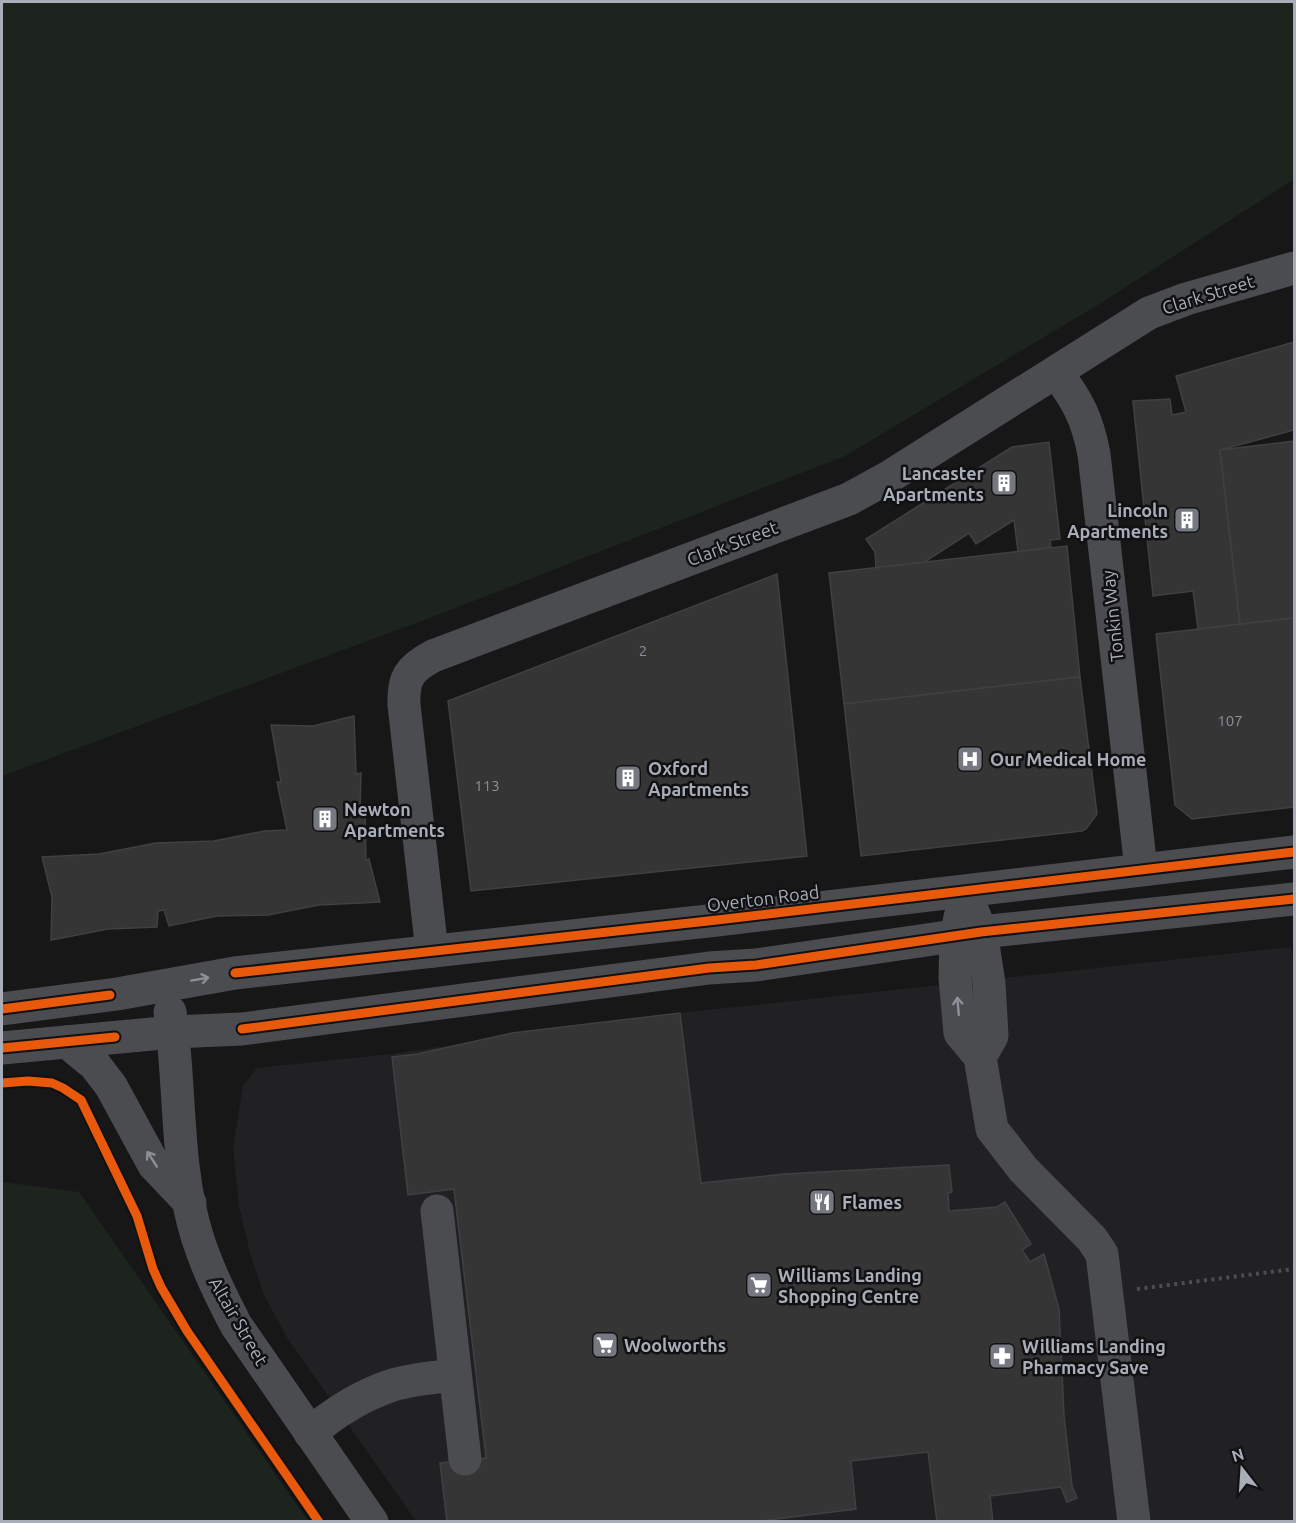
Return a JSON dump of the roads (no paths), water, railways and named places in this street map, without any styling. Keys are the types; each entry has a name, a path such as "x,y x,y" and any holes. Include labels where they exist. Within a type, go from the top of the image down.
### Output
{"street":[{"name":"Clark Street","path":"432,951 404,705 406,680 419,664 433,656 849,499 889,477 1149,314 1165,306 1294,268"},
{"name":"Tonkin Way","path":"1056,372 1081,410 1094,454 1141,869"},
{"name":"Overton Road","path":"2,1009 110,995 235,973 717,921 1294,852"},
{"path":"965,891 969,934 989,983 992,1036 980,1057 992,1129 1023,1169 1092,1239 1102,1254 1134,1521"},
{"path":"2,1048 259,1026 709,968 756,965 969,934 1294,899"},
{"name":"Altair Street","path":"166,985 173,1032 184,1172 196,1234 219,1293 237,1325 372,1521"},
{"path":"67,1042 95,1065 111,1086 154,1165 190,1203"},
{"path":"437,1211 465,1459"},
{"path":"310,1432 335,1413 362,1397 391,1386 455,1375"}],"place":[{"name":"Lancaster Apartments","path":"1004,483"},
{"name":"Lincoln Apartments","path":"1187,520"},
{"name":"Our Medical Home","path":"970,759"},
{"name":"Oxford Apartments","path":"628,778"},
{"name":"Newton Apartments","path":"325,819"},
{"name":"Flames","path":"822,1202"},
{"name":"Williams Landing Shopping Centre","path":"759,1285"},
{"name":"Woolworths","path":"605,1345"},
{"name":"Williams Landing Pharmacy Save","path":"1002,1356"}]}
